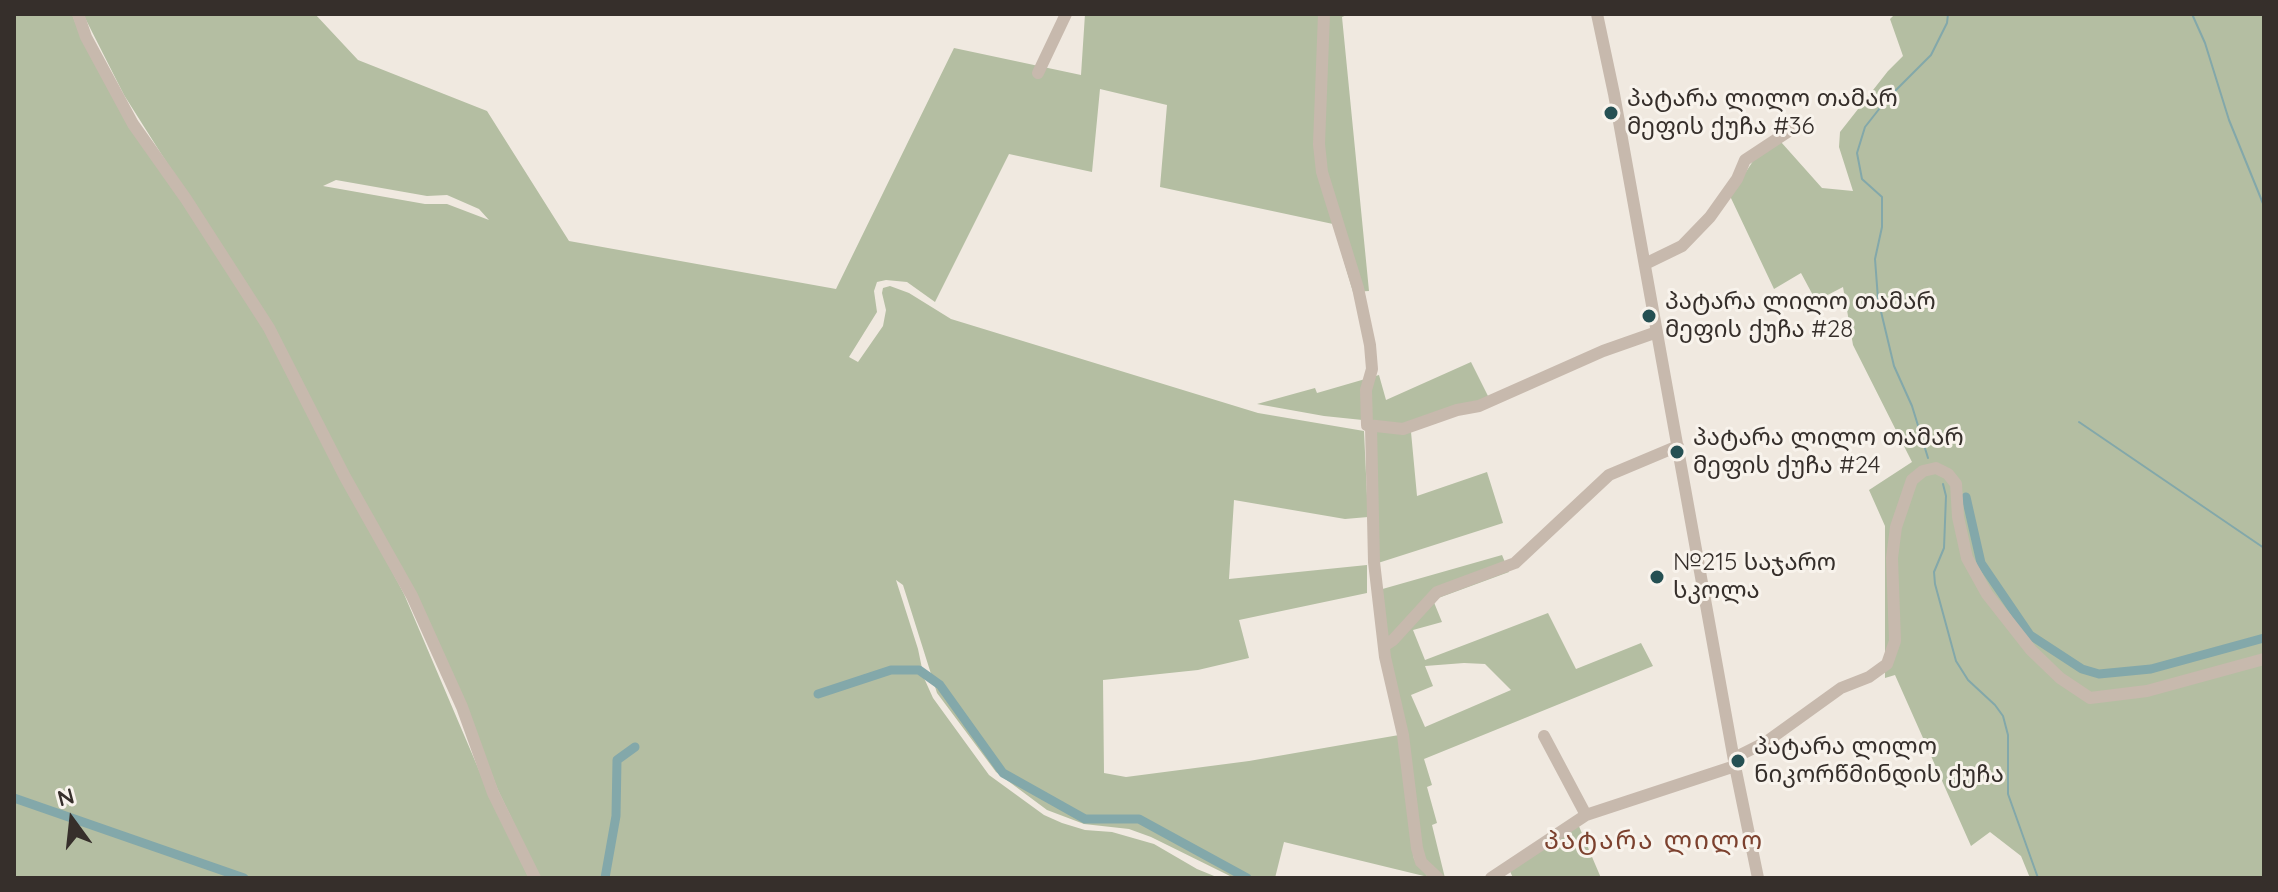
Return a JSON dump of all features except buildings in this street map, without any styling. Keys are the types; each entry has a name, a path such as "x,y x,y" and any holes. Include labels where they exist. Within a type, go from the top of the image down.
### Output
{"street":[{"path":"78,14 86,37 133,124 186,199 269,328 345,477 412,596 462,707 493,793 535,878"},
{"path":"1038,73 1066,14"},
{"path":"1324,14 1319,144 1322,172 1358,288 1370,345 1372,369 1366,390 1374,562 1384,646 1403,735 1417,848 1421,862 1438,878"},
{"path":"1597,14 1758,878"},
{"path":"1645,264 1682,246 1710,217 1737,179 1745,160 1789,131"},
{"path":"1369,426 1403,429 1457,410 1479,406 1603,351 1657,332"},
{"path":"1384,646 1437,592 1515,563 1609,475 1678,446"},
{"path":"1491,878 1586,815 1734,762 1841,688 1869,677 1887,664 1895,641 1892,558 1896,527 1912,480 1923,471 1936,468 1948,474 1956,484 1958,517 1967,558 1987,594 2031,650 2060,678 2090,698 2147,691 2264,659"},
{"path":"1544,736 1586,815"}],"green space":[{"path":"14,14 72,14 81,37 265,329 404,594 493,803 529,878 14,878"},
{"path":"83,14 315,14 358,60 487,111 569,241 836,289 954,48 1081,75 1085,14 1349,14 1342,17 1369,291 1353,292 1333,224 1160,187 1167,105 1100,89 1092,172 1009,154 935,302 907,282 877,282 874,291 877,312 849,357 858,362 883,326 886,310 882,293 883,288 890,286 909,293 951,319 1258,413 1364,431 1368,517 1345,519 1234,500 1229,579 1367,565 1367,593 1239,620 1249,658 1198,670 1103,680 1104,773 1126,777 1249,761 1399,735 1414,859 1428,877 1284,842 1275,878 1234,878 1129,829 1084,824 1047,810 996,772 937,693 903,585 896,580 924,678 933,698 989,775 1044,815 1085,830 1112,832 1154,844 1219,878 540,878 497,788 463,699 265,318 124,95","holes":["336,180 427,196 447,195 479,209 489,220 447,204 425,204 323,186"]},
{"path":"1895,14 2264,14 2264,878 2030,878 2021,856 1990,832 1971,846 1895,675 1885,678 1885,526 1869,490 1912,462 1853,345 1843,287 1816,301 1801,273 1774,289 1730,196 1755,158 1781,142 1822,188 1853,191 1839,147 1840,132 1903,56 1890,19"},
{"path":"1471,362 1489,398 1401,424 1324,416 1257,404 1315,388 1317,393 1379,375 1386,400"},
{"path":"1376,431 1411,432 1417,496 1487,472 1503,523 1378,563"},
{"path":"1502,555 1509,572 1433,600 1442,622 1413,630 1425,660 1548,613 1576,669 1641,643 1653,666 1424,759 1432,785 1427,787 1437,823 1432,825 1445,878 1425,863 1387,656 1379,590","holes":["1485,664 1511,690 1425,727 1411,695 1433,686 1425,666"]},
{"path":"1578,824 1601,878 1513,878 1509,869"}],"waterway":[{"path":"1928,458 1912,406 1894,366 1878,299 1875,259 1882,227 1882,197 1862,179 1857,153 1865,127 1887,99 1931,55 1947,23 1948,14"},
{"path":"2192,14 2205,43 2229,120 2264,206"},
{"path":"2079,422 2264,548"},
{"path":"1943,484 1946,496 1944,548 1934,572 1935,584 1956,661 1968,680 2003,716 2008,735 2008,794 2038,878"},
{"path":"1966,497 1981,563 2030,635 2082,669 2099,674 2151,669 2264,638"},
{"path":"818,694 891,670 919,670 940,685 1003,773 1085,819 1139,819 1247,878"},
{"path":"605,878 616,816 617,760 635,747"},
{"path":"14,798 244,878"}],"place":[{"name":"პატარა ლილო თამარ მეფის ქუჩა #36","path":"1611,113"},
{"name":"პატარა ლილო თამარ მეფის ქუჩა #28","path":"1649,316"},
{"name":"პატარა ლილო თამარ მეფის ქუჩა #24","path":"1677,452"},
{"name":"№215 საჯარო სკოლა","path":"1657,577"},
{"name":"პატარა ლილო ნიკორწმინდის ქუჩა","path":"1738,761"}],"district":[{"name":"პატარა ლილო","path":"1654,841"}]}
